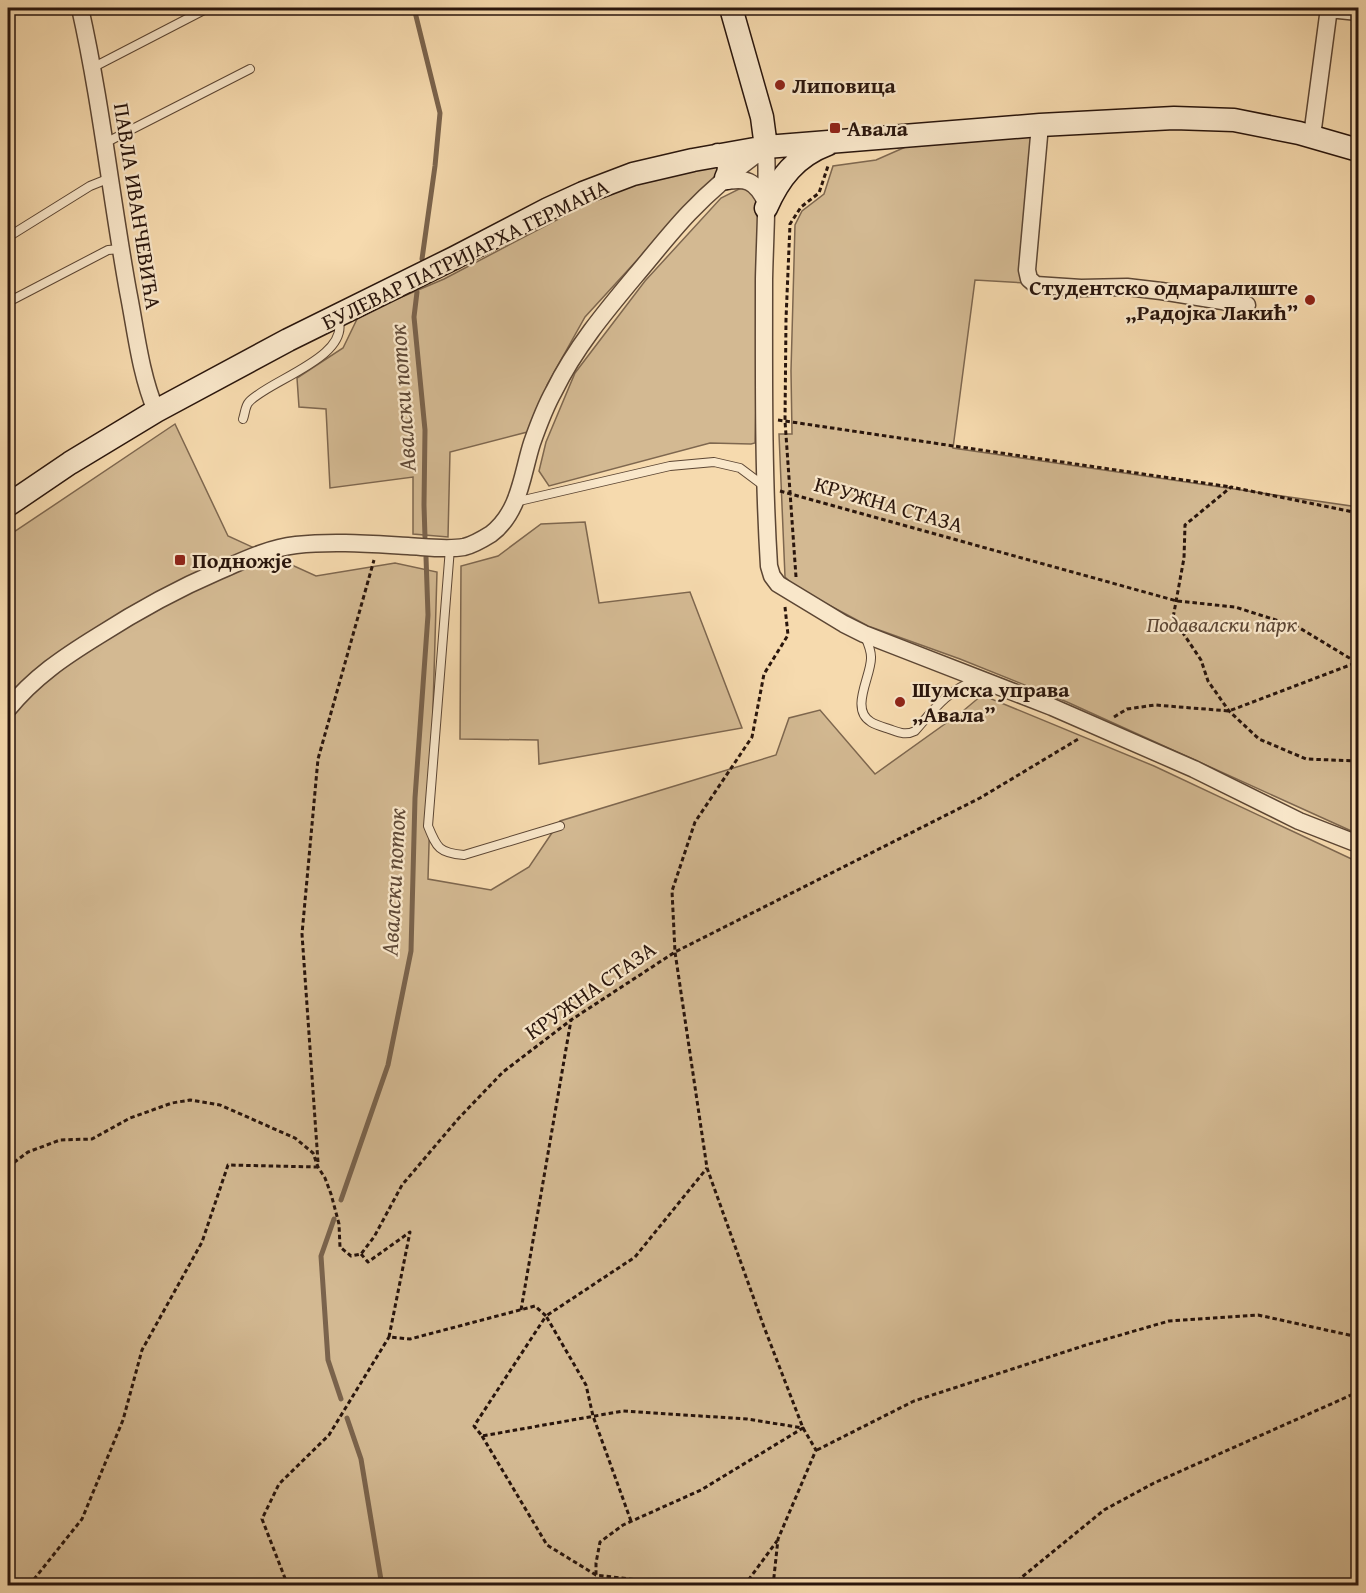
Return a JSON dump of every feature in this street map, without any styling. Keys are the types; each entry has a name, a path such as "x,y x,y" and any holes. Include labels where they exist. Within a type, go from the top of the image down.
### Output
{"main road":[{"path":"731,8 762,117 765,147"},
{"name":"БУЛЕВАР ПАТРИЈАРХА ГЕРМАНА","path":"8,505 70,463 156,411 288,340 583,193 633,174 765,147 834,150 1040,125 1174,118 1234,120 1312,136 1359,150"},
{"path":"766,205 773,191 794,164 822,147 834,150"},
{"path":"718,155 724,157 729,165 729,173 724,180"}],"street":[{"name":"ПАВЛА ИВАНЧЕВИЋА","path":"80,8 146,383 156,411"},
{"path":"1312,136 1329,8 1359,12"},
{"path":"1040,125 1027,270 1029,279 1036,285 1081,288 1127,287 1247,305"},
{"path":"8,709 28,686 49,668 112,627 190,584 268,551 294,545 335,543 450,548 471,544 490,534 508,516 515,502 536,433 552,393 571,359 598,320 688,214 724,180 765,147"},
{"path":"765,147 765,486 769,566 772,576 782,587 864,634 1052,707 1194,769 1299,821 1359,844"},
{"path":"724,180 749,181 760,190 766,205"}],"lane":[{"path":"92,68 208,8"},
{"path":"105,143 250,69"},
{"path":"8,237 90,186 110,178"},
{"path":"12,300 108,250 121,249"},
{"path":"243,419 247,404 258,394 326,353 337,340 340,324 337,316"},
{"path":"515,502 670,466 714,462 740,468 765,486"},
{"path":"450,548 428,826 439,847 448,854 464,855 560,826"},
{"path":"864,634 871,657 862,703 864,714 871,722 904,734 911,733 950,693 979,679"}],"path":[{"path":"790,494 785,421 790,224 801,207 819,193 834,150"},
{"path":"764,417 1231,487 1359,513"},
{"path":"1231,487 1185,525 1184,558 1173,618 1202,660 1208,681 1229,711 1259,739 1306,759 1359,761"},
{"name":"КРУЖНА СТАЗА","path":"361,1254 374,1237 402,1185 458,1119 503,1072 571,1020 675,952 672,891 695,822 752,738 764,674 788,635 782,587 796,577 790,494 1177,601 1235,607 1298,627 1357,662"},
{"path":"318,1167 302,934 318,759 378,545"},
{"path":"816,1450 803,1428 764,1328 707,1168 675,952 980,798 1127,709 1155,705 1229,711 1357,662"},
{"path":"521,1310 571,1020"},
{"path":"8,1167 28,1152 60,1140 92,1139 130,1118 172,1103 190,1100 220,1104 295,1138 313,1154 325,1178 339,1224 340,1246 351,1256 361,1254 368,1262 410,1232 389,1337 329,1435 279,1484 262,1519 288,1586"},
{"path":"31,1586 31,1583 82,1519 123,1420 142,1350 201,1242 228,1165 318,1167"},
{"path":"672,1586 672,1584 596,1575 547,1545 474,1426 546,1316 635,1257 707,1168"},
{"path":"389,1337 410,1339 535,1306 546,1316 586,1385 593,1416 631,1522"},
{"path":"744,1586 778,1539 816,1450 914,1401 1086,1345 1169,1321 1258,1315 1359,1337"},
{"path":"1011,1586 1104,1510 1154,1484 1359,1392"},
{"path":"482,1436 622,1411 747,1419 803,1428"},
{"path":"596,1575 600,1542 623,1525 701,1490 803,1428"},
{"path":"773,1586 778,1539"}],"green space":[{"name":"Подавалски парк","path":"1038,131 1026,283 975,280 953,448 1358,507 1358,834 1067,702 960,659 868,626 795,587 785,577 779,434 792,434 791,371 795,225 802,211 824,194 833,166 876,160 910,145"},
{"path":"717,158 723,175 650,246 585,317 547,385 531,431 450,452 448,537 413,534 413,477 330,488 326,409 299,407 297,378 343,348 359,315 444,279 616,189"},
{"path":"741,188 750,191 761,206 755,443 710,443 549,486 539,471 546,442 575,373 645,281 721,198"},
{"path":"175,424 228,536 316,576 395,563 437,572 428,879 491,890 529,867 560,821 776,755 789,718 820,710 875,774 982,695 1154,766 1358,862 1358,1585 8,1586 8,536"},
{"path":"585,522 599,603 690,592 742,728 539,764 538,740 460,739 461,566 498,556 541,524"}],"waterway":[{"name":"Авалски поток","path":"414,8 440,113 422,259"},
{"name":"Авалски поток","path":"417,292 414,317 425,430 425,537"},
{"name":"Авалски поток","path":"341,1200 388,1065 411,951 415,798 428,615 426,557"},
{"name":"Авалски поток","path":"334,1219 321,1256 328,1360 341,1399"},
{"name":"Авалски поток","path":"347,1418 361,1459 382,1586"}],"place":[{"name":"Липовица","path":"780,85"},
{"name":"Авала","path":"835,128"},
{"name":"Студентско одмаралиште „Радојка Лакић”","path":"1310,300"},
{"name":"Подножје","path":"180,560"},
{"name":"Шумска управа „Авала”","path":"900,702"}]}
